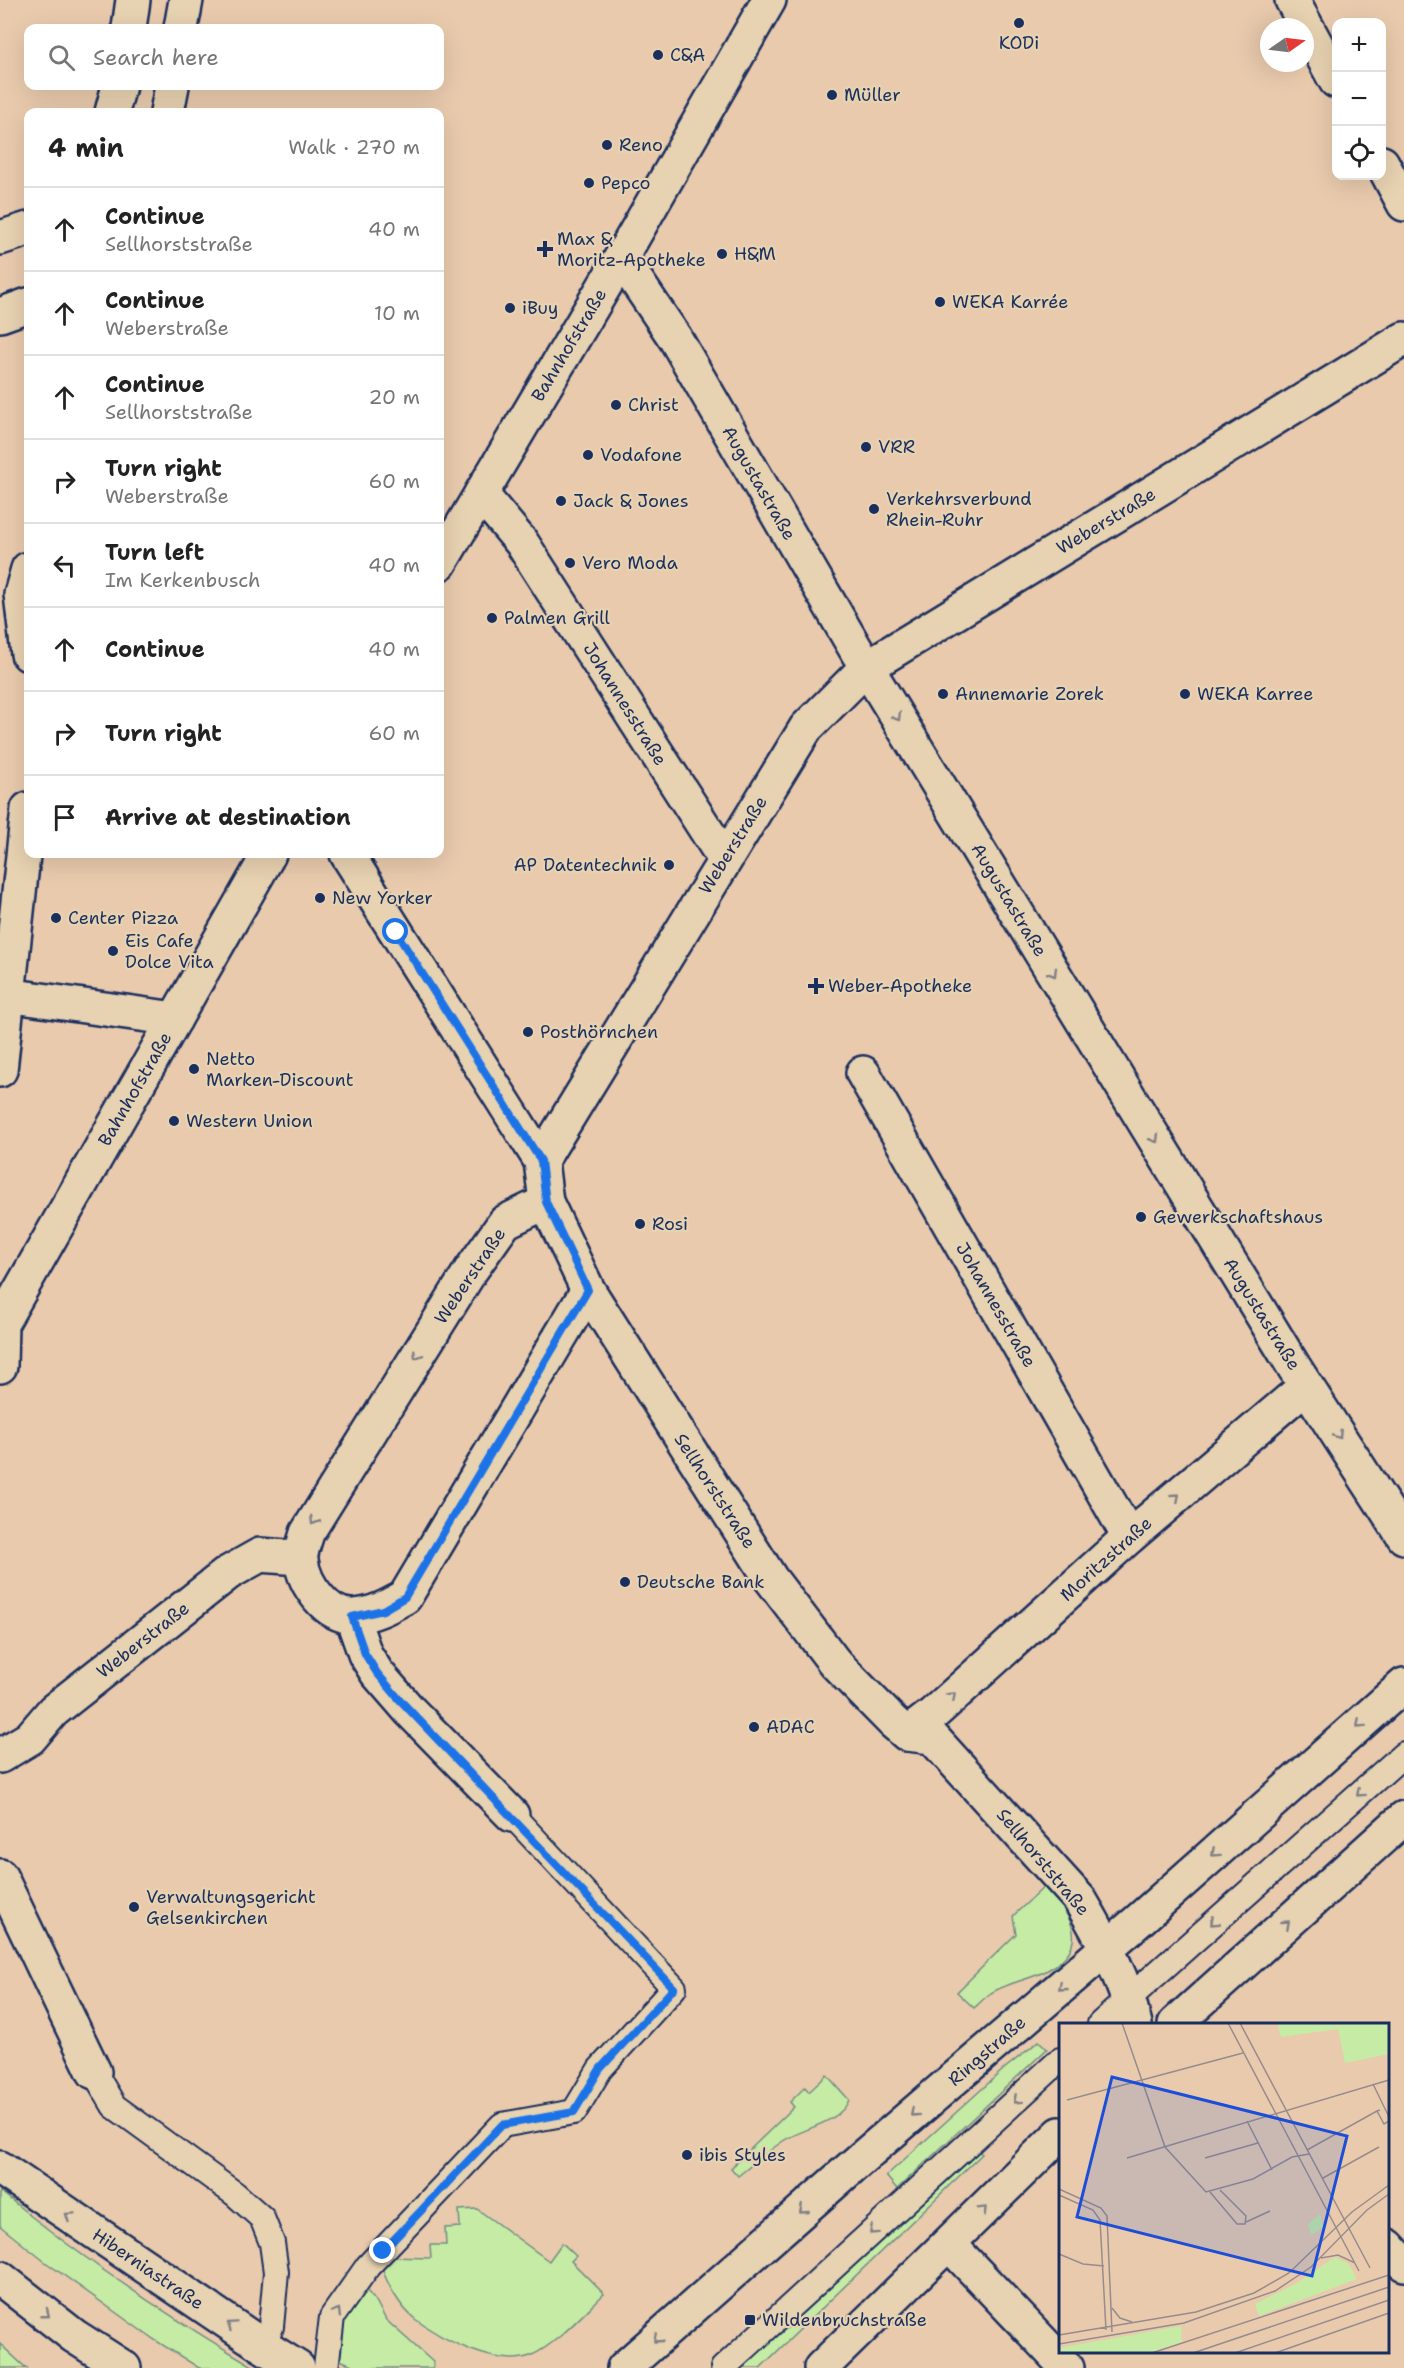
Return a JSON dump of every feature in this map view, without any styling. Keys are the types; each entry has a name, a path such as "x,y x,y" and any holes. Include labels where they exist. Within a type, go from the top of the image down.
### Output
{"street":[{"path":"130,24 133,0"},
{"path":"182,24 186,0"},
{"name":"Bahnhofstraße","path":"444,556 621,258 769,0"},
{"path":"1292,0 1332,74"},
{"path":"113,108 118,90"},
{"path":"168,108 171,90"},
{"path":"1386,170 1404,204"},
{"path":"0,238 24,230"},
{"name":"Augustastraße","path":"621,258 675,338 867,667 1306,1386 1404,1537"},
{"path":"0,315 24,306"},
{"name":"Weberstraße","path":"541,1161 724,858 806,728 867,667 1404,339"},
{"name":"Johannesstraße","path":"481,494 522,543 724,858"},
{"path":"24,583 21,594 24,620"},
{"path":"0,1070 4,995 24,840"},
{"name":"Bahnhofstraße","path":"1,1323 267,858"},
{"path":"350,858 541,1161 546,1202"},
{"path":"4,995 175,1019"},
{"name":"Johannesstraße","path":"863,1073 1129,1537"},
{"name":"Weberstraße","path":"0,1756 30,1738 53,1712 228,1573 260,1555 300,1558 307,1533 471,1270 505,1222 546,1202"},
{"name":"Sellhorststraße","path":"546,1202 588,1290 771,1579 835,1664 907,1734 932,1737 1080,1900 1106,1949 1132,2011"},
{"path":"300,1558 310,1586 327,1607 352,1617 383,1610 405,1597 588,1290"},
{"path":"0,1366 1,1323"},
{"name":"Moritzstraße","path":"907,1734 933,1714 1129,1537 1306,1386"},
{"path":"352,1617 365,1654 377,1673 410,1711 512,1815"},
{"name":"Ringstraße","path":"624,2368 863,2157 1106,1949 1404,1685"},
{"path":"1181,2023 1404,1818"},
{"path":"0,1876 94,2072"},
{"path":"821,2368 1059,2135"},
{"name":"Hiberniastraße","path":"0,2168 298,2368"},
{"path":"949,2244 1067,2368"},
{"path":"1389,2247 1404,2264"},
{"path":"0,2278 74,2337 124,2368"}],"lane":[{"path":"1105,2023 1132,2011 1404,1754"},
{"path":"326,2368 332,2317 362,2275 502,2125 574,2112 600,2069 674,1988 512,1815"},
{"path":"723,2368 1059,2061"},
{"path":"94,2072 114,2106 235,2194 262,2218 272,2242 276,2272 271,2327 263,2346"}],"green space":[{"path":"1045,1886 1070,1920 1073,1942 1068,1953 1059,1963 1044,1972 997,1990 974,2008 957,1992 1016,1934 1013,1916"},
{"path":"1039,2041 1047,2049 897,2189 886,2176 1004,2069"},
{"path":"827,2075 849,2100 844,2108 829,2120 783,2141 738,2176 731,2168 794,2107 790,2102 805,2087 809,2092"},
{"path":"976,2148 982,2154 760,2368 741,2368"},
{"path":"0,2191 124,2285 256,2368 199,2368 150,2337 44,2261 0,2226"},
{"path":"477,2209 549,2261 562,2243 576,2256 571,2261 604,2294 559,2337 530,2356 517,2359 486,2355 439,2335 415,2319 404,2308 390,2287 381,2265 386,2257 431,2258 430,2245 446,2245 445,2228 460,2227 459,2210"},
{"path":"363,2286 377,2303 386,2320 433,2362 433,2368 359,2368 340,2360 340,2326"},
{"path":"0,2344 25,2367 28,2368 0,2368"}],"place":[{"name":"KODi","path":"1019,23"},
{"name":"C&A","path":"658,55"},
{"name":"Müller","path":"832,95"},
{"name":"Reno","path":"607,145"},
{"name":"Pepco","path":"589,183"},
{"name":"Max & Moritz-Apotheke","path":"545,249"},
{"name":"H&M","path":"722,254"},
{"name":"WEKA Karrée","path":"940,302"},
{"name":"iBuy","path":"510,308"},
{"name":"Christ","path":"616,405"},
{"name":"VRR","path":"866,447"},
{"name":"Vodafone","path":"588,455"},
{"name":"Jack & Jones","path":"561,501"},
{"name":"Verkehrsverbund Rhein-Ruhr","path":"874,509"},
{"name":"Vero Moda","path":"570,563"},
{"name":"Palmen Grill","path":"492,618"},
{"name":"Annemarie Zorek","path":"943,694"},
{"name":"WEKA Karree","path":"1185,694"},
{"name":"AP Datentechnik","path":"669,865"},
{"name":"New Yorker","path":"320,898"},
{"name":"Center Pizza","path":"56,918"},
{"name":"Eis Cafe Dolce Vita","path":"113,951"},
{"name":"Weber-Apotheke","path":"816,986"},
{"name":"Posthörnchen","path":"528,1032"},
{"name":"Netto Marken-Discount","path":"194,1069"},
{"name":"Western Union","path":"174,1121"},
{"name":"Gewerkschaftshaus","path":"1141,1217"},
{"name":"Rosi","path":"640,1224"},
{"name":"Deutsche Bank","path":"625,1582"},
{"name":"ADAC","path":"754,1727"},
{"name":"Verwaltungsgericht Gelsenkirchen","path":"134,1907"},
{"name":"ibis Styles","path":"687,2155"},
{"name":"Wildenbruchstraße","path":"750,2320"}],"route":[{"path":"383,2251 502,2125 574,2112 600,2069 674,1988 512,1815 399,1699 377,1673 365,1654 352,1617 383,1610 405,1597 588,1290 546,1202 541,1161 396,932"}]}
